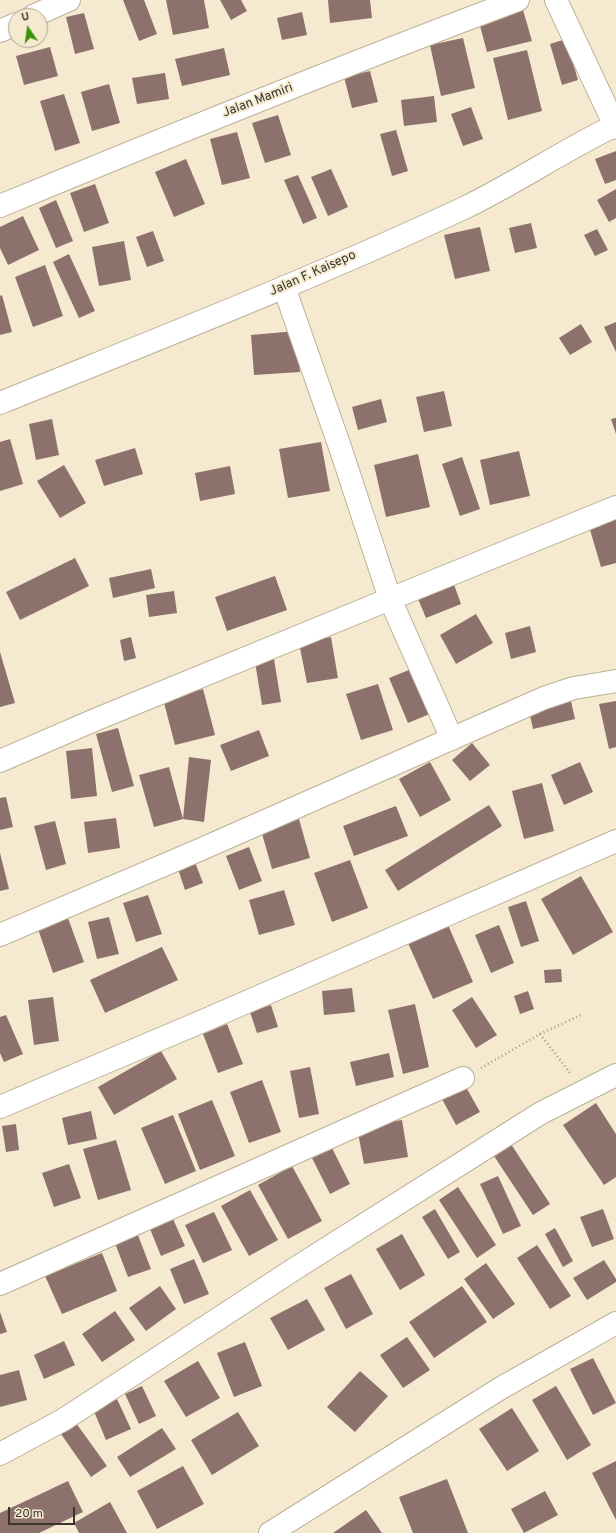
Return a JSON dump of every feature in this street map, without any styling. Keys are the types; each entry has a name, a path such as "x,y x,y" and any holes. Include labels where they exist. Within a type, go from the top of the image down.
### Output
{"street":[{"path":"48,10 70,0"},
{"name":"Jalan Mamiri","path":"0,206 185,129 393,47 518,0"},
{"path":"556,0 616,126"},
{"name":"Jalan F. Kaisepo","path":"0,403 284,287 465,207 530,173 583,141 616,126"},
{"path":"284,287 341,450 390,600 452,739"},
{"path":"0,761 97,719 616,507"},
{"path":"0,935 197,851 544,698 574,688 616,681"},
{"path":"0,1106 211,1017 616,841"},
{"path":"0,1454 63,1420 299,1266 540,1113 616,1075"},
{"path":"0,1284 463,1078"},
{"path":"270,1533 501,1388 616,1322"}],"path":[{"path":"463,1078 540,1034 581,1015"},
{"path":"540,1034 584,1091"}],"building":[{"path":"123,0 144,0 157,34 139,41"},
{"path":"166,0 204,0 209,28 173,35"},
{"path":"220,0 241,0 247,11 231,20"},
{"path":"328,0 370,0 372,18 330,23"},
{"path":"523,10 532,41 487,52 479,22"},
{"path":"302,12 307,35 282,40 277,18"},
{"path":"84,13 94,49 75,54 66,17"},
{"path":"463,38 475,88 441,96 430,45"},
{"path":"566,39 578,80 562,85 550,44"},
{"path":"50,47 58,76 24,85 16,56"},
{"path":"224,48 230,75 182,86 175,59"},
{"path":"527,50 542,111 508,120 493,58"},
{"path":"370,71 378,102 352,108 344,77"},
{"path":"165,73 169,99 137,104 132,78"},
{"path":"109,84 120,123 92,131 81,92"},
{"path":"64,94 80,143 55,151 40,101"},
{"path":"434,96 437,122 404,126 401,100"},
{"path":"471,107 483,139 463,146 451,114"},
{"path":"278,115 291,155 265,163 252,123"},
{"path":"396,130 408,171 392,176 380,134"},
{"path":"237,132 250,178 222,185 210,139"},
{"path":"616,151 616,180 605,184 595,159"},
{"path":"186,159 205,204 174,217 155,172"},
{"path":"331,169 348,207 328,216 311,177"},
{"path":"298,175 317,218 303,224 284,180"},
{"path":"95,184 109,223 84,232 70,193"},
{"path":"616,189 616,218 609,222 597,200"},
{"path":"56,200 73,241 56,248 39,208"},
{"path":"23,216 39,250 8,265 0,248 0,227"},
{"path":"531,223 537,248 515,253 509,228"},
{"path":"480,227 490,271 455,279 444,235"},
{"path":"597,229 608,250 595,256 584,235"},
{"path":"153,231 164,261 147,267 136,237"},
{"path":"124,241 131,280 99,286 92,247"},
{"path":"69,254 95,311 79,318 53,262"},
{"path":"45,265 63,316 33,327 15,277"},
{"path":"2,295 12,332 0,335 0,296"},
{"path":"616,322 616,352 604,327"},
{"path":"581,324 592,342 570,355 559,338"},
{"path":"296,331 300,372 254,375 251,335"},
{"path":"444,391 452,426 424,432 416,397"},
{"path":"381,399 387,422 358,430 352,407"},
{"path":"616,418 616,434 611,419"},
{"path":"52,419 59,455 36,460 29,424"},
{"path":"10,439 23,484 0,491 0,442"},
{"path":"321,442 330,491 288,498 279,449"},
{"path":"135,448 143,474 104,486 95,460"},
{"path":"519,451 530,496 490,505 480,460"},
{"path":"418,454 430,507 386,517 374,465"},
{"path":"462,457 480,509 460,516 442,464"},
{"path":"64,465 86,503 60,518 37,481"},
{"path":"230,466 235,494 200,501 195,473"},
{"path":"616,515 616,563 601,567 588,523"},
{"path":"75,558 89,586 20,620 6,592"},
{"path":"151,569 155,588 113,598 109,578"},
{"path":"275,576 287,610 227,631 215,597"},
{"path":"452,579 461,604 426,618 416,594"},
{"path":"174,591 177,613 149,617 146,595"},
{"path":"476,614 493,643 456,664 440,635"},
{"path":"530,626 536,652 511,659 505,633"},
{"path":"131,637 136,658 124,661 120,640"},
{"path":"331,637 338,678 307,683 299,643"},
{"path":"0,652 15,703 0,707"},
{"path":"274,659 281,702 262,705 255,662"},
{"path":"414,668 432,713 408,723 389,678"},
{"path":"378,684 393,730 361,740 346,694"},
{"path":"203,689 215,735 175,745 163,699"},
{"path":"571,701 575,719 533,729 529,711"},
{"path":"616,701 616,747 609,749 599,704"},
{"path":"118,728 134,786 112,792 96,734"},
{"path":"259,730 269,756 231,771 220,745"},
{"path":"472,743 490,765 470,781 452,760"},
{"path":"92,748 97,796 71,799 66,751"},
{"path":"189,757 211,760 204,822 183,819"},
{"path":"430,762 451,800 420,817 399,779"},
{"path":"580,762 593,792 564,805 551,775"},
{"path":"169,767 183,819 154,827 139,775"},
{"path":"542,783 554,831 524,839 512,791"},
{"path":"6,797 13,827 0,830 0,798"},
{"path":"489,805 502,826 398,891 385,870"},
{"path":"396,806 408,836 354,856 343,826"},
{"path":"116,818 120,848 88,853 84,822"},
{"path":"299,819 310,858 272,869 261,830"},
{"path":"55,821 66,864 46,870 34,826"},
{"path":"249,847 262,881 239,890 226,856"},
{"path":"0,853 9,889 0,891"},
{"path":"350,860 368,908 332,922 314,873"},
{"path":"195,862 203,883 185,890 178,869"},
{"path":"581,876 613,932 573,955 541,899"},
{"path":"284,890 295,925 259,935 249,900"},
{"path":"148,895 162,934 136,942 123,903"},
{"path":"526,901 539,941 521,947 508,907"},
{"path":"109,917 119,954 97,959 88,922"},
{"path":"68,918 84,962 53,973 38,929"},
{"path":"448,925 473,982 433,999 408,943"},
{"path":"499,925 514,963 491,973 475,935"},
{"path":"162,947 178,980 105,1013 90,980"},
{"path":"561,969 562,982 545,983 544,970"},
{"path":"352,988 355,1012 324,1015 322,991"},
{"path":"528,991 534,1009 520,1014 514,996"},
{"path":"53,997 59,1041 34,1045 28,1000"},
{"path":"472,997 497,1035 476,1048 452,1010"},
{"path":"415,1004 429,1067 403,1074 388,1010"},
{"path":"271,1005 278,1027 257,1033 250,1012"},
{"path":"6,1015 23,1054 4,1062 0,1053 0,1017"},
{"path":"227,1024 243,1064 218,1073 203,1034"},
{"path":"161,1051 177,1079 114,1115 98,1087"},
{"path":"389,1053 394,1077 356,1086 350,1062"},
{"path":"310,1067 319,1114 299,1118 290,1071"},
{"path":"262,1080 281,1132 249,1143 230,1092"},
{"path":"466,1087 480,1112 456,1125 442,1099"},
{"path":"212,1100 235,1156 200,1170 178,1114"},
{"path":"596,1103 616,1134 616,1177 604,1185 563,1125"},
{"path":"91,1111 97,1139 68,1145 62,1118"},
{"path":"173,1115 196,1171 165,1184 141,1128"},
{"path":"402,1120 408,1157 364,1164 357,1128"},
{"path":"16,1124 19,1150 6,1152 2,1126"},
{"path":"116,1140 131,1190 98,1200 83,1149"},
{"path":"509,1141 550,1204 533,1215 492,1153"},
{"path":"332,1148 350,1184 330,1194 312,1158"},
{"path":"69,1164 81,1198 54,1207 42,1173"},
{"path":"292,1166 322,1221 288,1239 258,1185"},
{"path":"498,1176 521,1226 503,1234 480,1184"},
{"path":"458,1187 496,1245 477,1258 439,1200"},
{"path":"250,1190 278,1240 249,1256 221,1206"},
{"path":"435,1209 460,1252 448,1259 422,1217"},
{"path":"603,1209 614,1239 592,1247 580,1217"},
{"path":"214,1212 232,1250 203,1263 185,1225"},
{"path":"173,1219 185,1246 161,1256 150,1229"},
{"path":"555,1228 573,1261 563,1267 545,1234"},
{"path":"136,1230 151,1269 128,1277 113,1238"},
{"path":"402,1234 425,1275 400,1290 376,1249"},
{"path":"537,1245 571,1296 550,1309 517,1258"},
{"path":"102,1253 117,1291 62,1314 45,1276"},
{"path":"194,1259 209,1294 184,1304 170,1269"},
{"path":"604,1260 616,1279 616,1282 587,1300 573,1278"},
{"path":"486,1263 515,1304 493,1319 464,1279"},
{"path":"351,1274 373,1314 346,1329 324,1288"},
{"path":"160,1286 176,1309 146,1331 129,1308"},
{"path":"462,1286 487,1322 434,1358 409,1322"},
{"path":"307,1299 325,1330 288,1350 270,1318"},
{"path":"115,1311 135,1340 102,1362 82,1334"},
{"path":"0,1312 7,1332 0,1334"},
{"path":"407,1337 430,1370 403,1388 380,1355"},
{"path":"64,1341 75,1365 44,1379 34,1355"},
{"path":"245,1342 262,1386 234,1397 217,1353"},
{"path":"593,1358 616,1403 593,1415 570,1369"},
{"path":"198,1361 220,1398 186,1417 164,1381"},
{"path":"19,1370 27,1400 0,1407 0,1375"},
{"path":"360,1371 388,1396 355,1432 327,1407"},
{"path":"142,1386 156,1416 139,1424 125,1394"},
{"path":"556,1386 591,1445 567,1460 532,1400"},
{"path":"117,1399 131,1429 106,1440 93,1409"},
{"path":"512,1408 539,1451 507,1471 479,1429"},
{"path":"238,1412 259,1446 212,1475 191,1440"},
{"path":"76,1423 107,1466 91,1477 61,1434"},
{"path":"162,1428 176,1449 130,1477 117,1457"},
{"path":"616,1461 616,1520 592,1473"},
{"path":"183,1466 204,1504 157,1529 137,1491"},
{"path":"447,1479 468,1533 413,1533 399,1497"},
{"path":"68,1481 83,1512 39,1533 0,1533 0,1513"},
{"path":"545,1491 558,1515 524,1533 511,1509"},
{"path":"110,1502 127,1533 79,1533 74,1523"},
{"path":"366,1510 382,1533 333,1533"}]}
